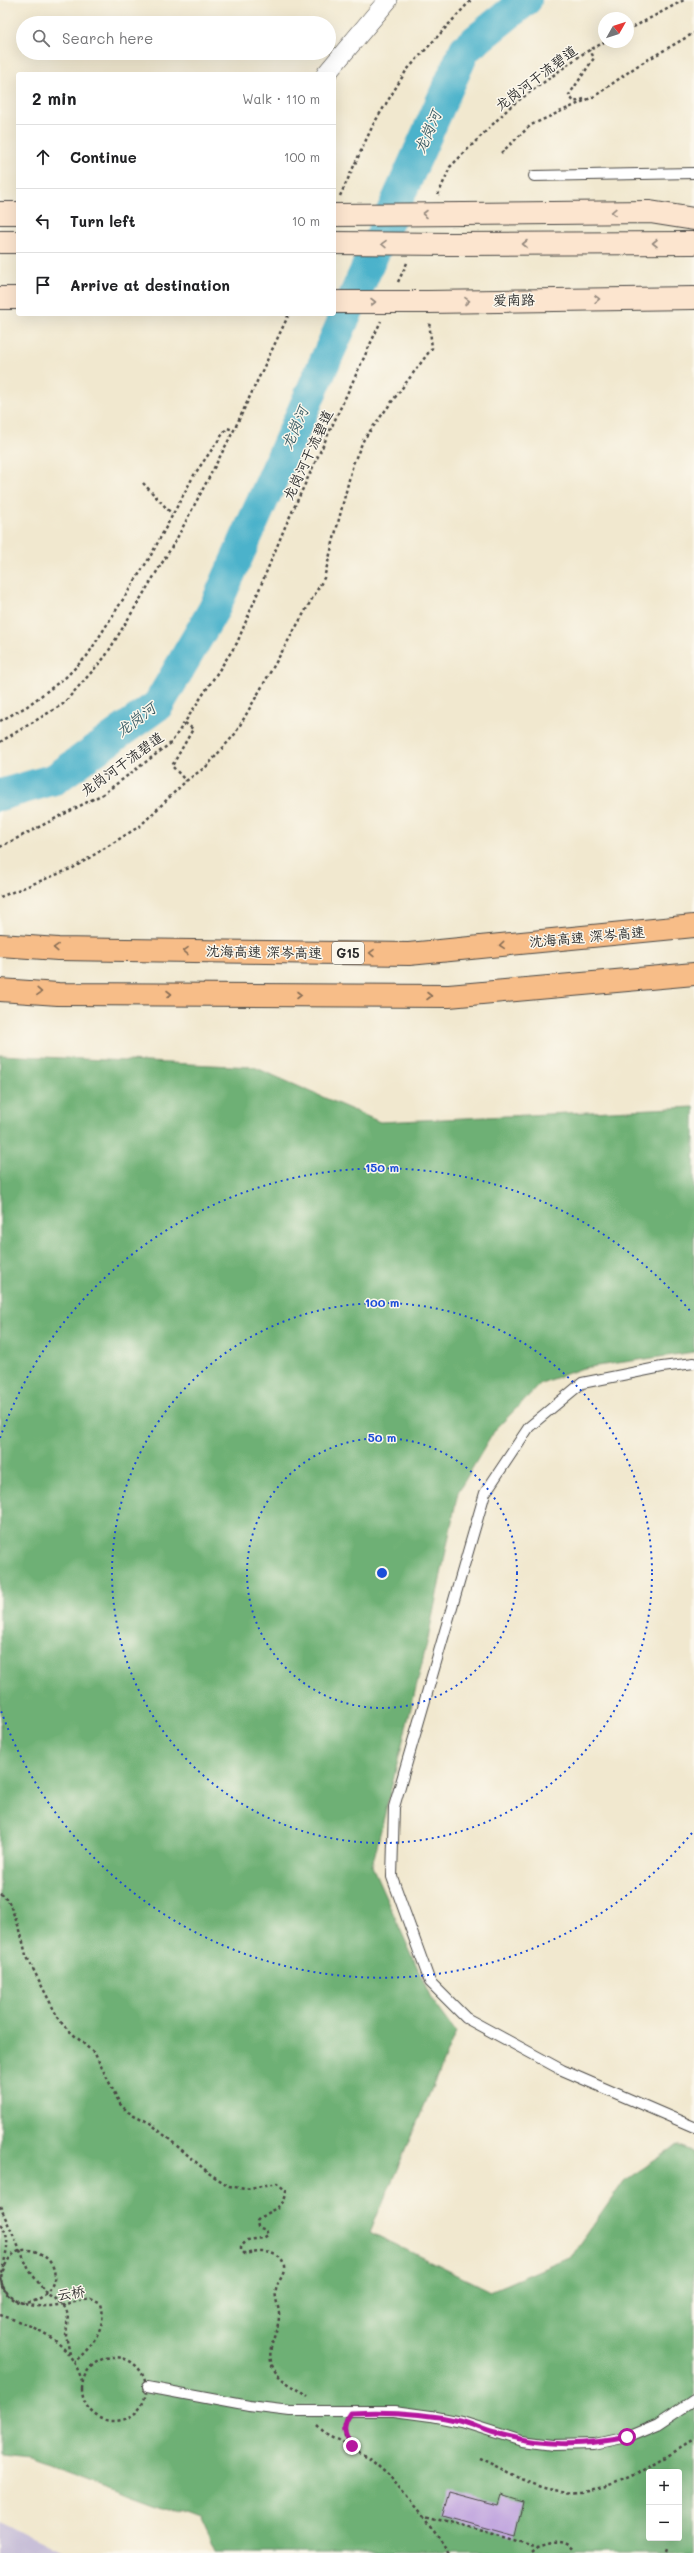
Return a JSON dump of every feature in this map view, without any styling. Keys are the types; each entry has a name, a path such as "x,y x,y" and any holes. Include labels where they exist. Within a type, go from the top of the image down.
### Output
{"highway":[{"name":"沈海高速 深岑高速","path":"0,945 58,949 409,954 694,926"},
{"path":"0,990 58,994 449,996 694,974"}],"main road":[{"path":"336,209 464,214 650,212 694,219"},
{"path":"0,213 16,213"},
{"path":"0,242 16,242"},
{"path":"336,243 694,243"},
{"path":"0,298 16,298"},
{"name":"爱南路","path":"336,302 694,298"}],"street":[{"path":"328,72 388,0"}],"lane":[{"path":"534,176 694,173"},
{"path":"694,1363 662,1367 582,1383 529,1427 485,1492 394,1806 392,1877 430,1982 466,2018 562,2070 694,2127"},
{"path":"146,2387 249,2406 314,2413 394,2411 431,2416 462,2422 522,2441 553,2445 595,2444 627,2437 658,2424 694,2400"}],"path":[{"path":"336,207 373,125 406,71 471,0"},
{"path":"634,27 684,0"},
{"path":"501,153 531,125 595,96 637,66 694,34"},
{"name":"龙岗河干流碧道","path":"434,202 450,167 511,106 598,46"},
{"path":"590,50 594,58 569,95 574,102 595,96"},
{"path":"396,287 409,259"},
{"path":"0,897 73,868 140,826 186,781 206,766 235,734 324,578 353,464 364,439 432,348 428,302"},
{"name":"龙岗河干流碧道","path":"0,847 103,794 171,743 237,643 285,527 384,315"},
{"path":"0,742 63,704 105,657 176,540 234,430 288,316"},
{"path":"0,721 26,707 66,677 87,656 150,557 194,475 227,428 234,430"},
{"path":"143,483 172,514"},
{"path":"185,723 193,729 172,766 186,781"},
{"path":"0,1893 8,1900 20,1930 26,1955 56,2014 63,2025 95,2054 120,2104 128,2112 150,2123 210,2174 229,2186 245,2189 277,2183 286,2191 286,2198 282,2204 262,2216 258,2222 258,2227 266,2230 268,2235 247,2240 241,2247 241,2250 245,2254 265,2252 272,2254 282,2262 284,2268 276,2288 279,2317 271,2344 270,2355 278,2376 311,2401 318,2425 326,2434 352,2446 370,2458 387,2473 422,2515 448,2553"},
{"path":"0,2206 29,2270 46,2293 64,2305 68,2314 66,2336 70,2354 82,2381 83,2400 86,2405 94,2415 111,2422 129,2418 142,2405 146,2387 140,2370 126,2358 107,2356 91,2365 82,2381"},
{"name":"云桥","path":"0,2224 3,2228 8,2248 0,2276 2,2287 10,2297 21,2302 32,2303 40,2300 49,2291 54,2274 51,2266 44,2257 29,2249 18,2251 10,2257 0,2276 3,2287 10,2297 21,2302 37,2306 69,2304 91,2299 101,2304 102,2318 94,2343 74,2362"},
{"path":"0,2315 35,2327 70,2354"},
{"path":"351,2413 344,2429 345,2438 352,2446"},
{"path":"479,2458 540,2487 574,2493 607,2486 643,2471 694,2440"},
{"path":"422,2515 538,2548"},
{"path":"532,2553 538,2548 556,2543 564,2544 575,2553"}],"shaded area":[{"path":"0,2520 65,2553 0,2553"}],"green space":[{"path":"0,1055 254,1067 380,1122 694,1107 694,1352 583,1368 541,1383 495,1430 458,1492 427,1643 372,1866 431,1998 456,2032 370,2232 490,2291 571,2257 624,2181 678,2145 694,2152 694,2553 215,2553 200,2521 30,2458 0,2455"}],"building":[{"path":"450,2492 498,2505 501,2495 523,2502 515,2537 443,2517"}],"waterway":[{"name":"龙岗河","path":"0,795 55,779 158,705 214,609 465,49 526,0"}],"route":[{"path":"352,2446 345,2438 344,2429 346,2419 351,2413 394,2411 462,2422 492,2433 522,2441 553,2445 595,2444 627,2437"}]}
